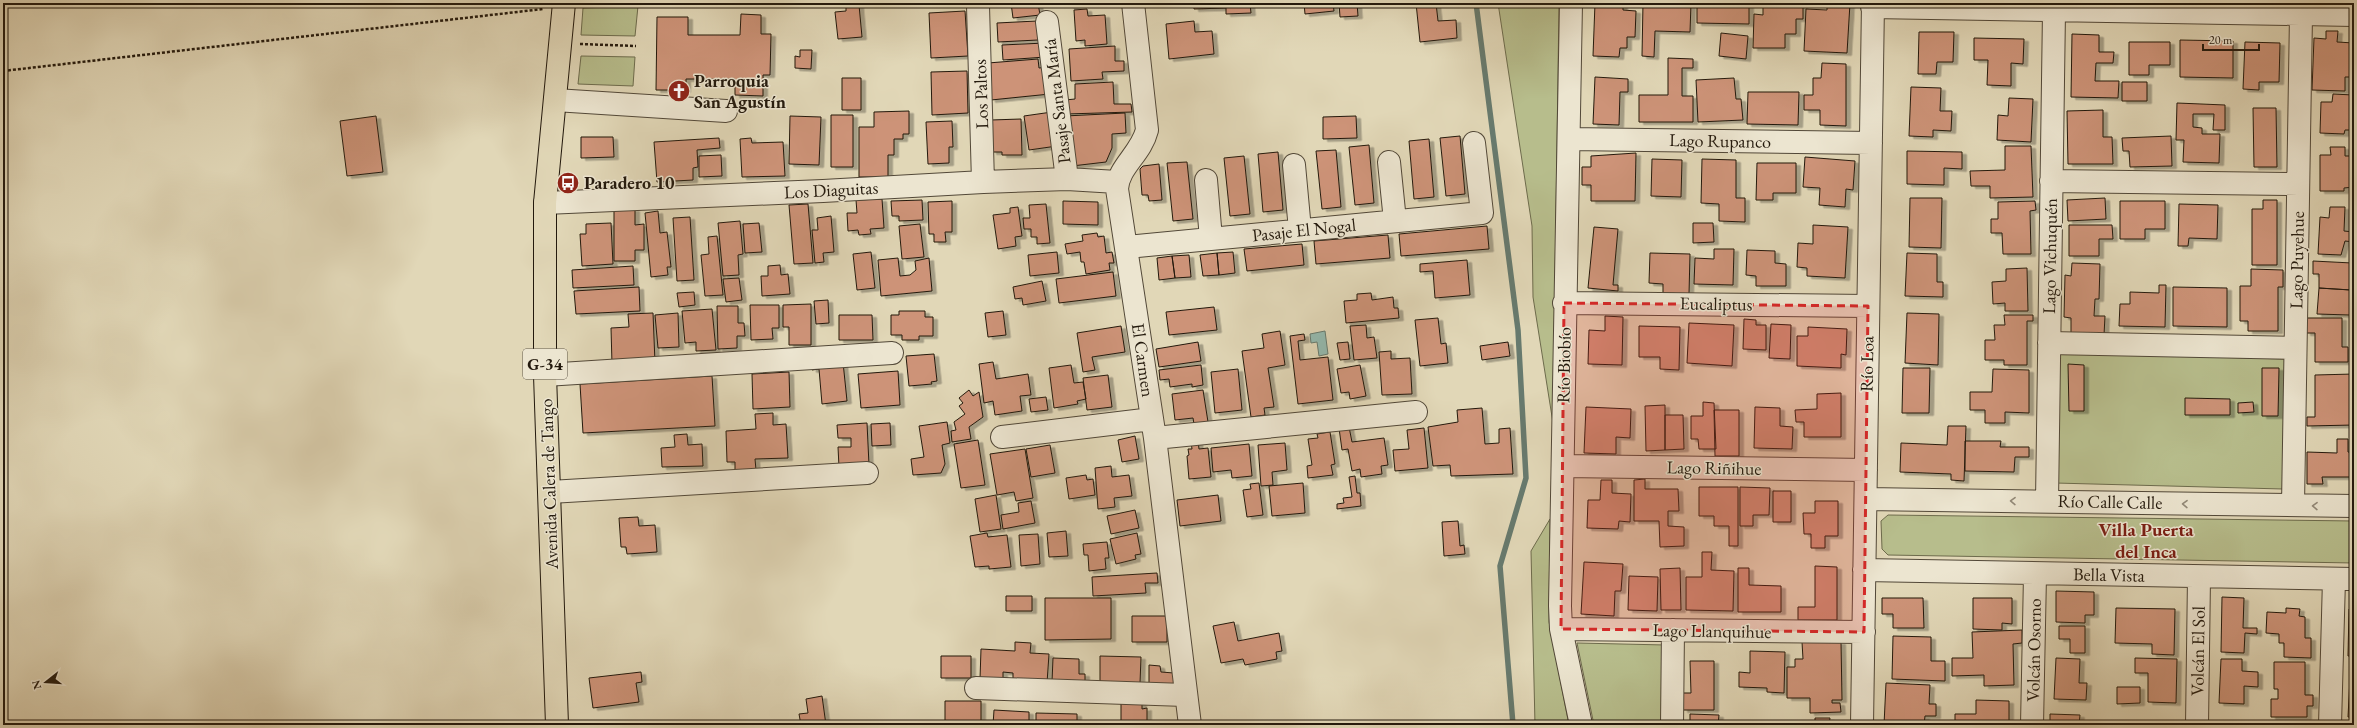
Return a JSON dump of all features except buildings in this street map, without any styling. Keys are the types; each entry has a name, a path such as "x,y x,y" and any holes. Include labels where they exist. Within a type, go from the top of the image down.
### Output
{"main road":[{"name":"Avenida Calera de Tango","path":"557,725 545,375 545,203 564,4"}],"street":[{"path":"1117,182 1123,170 1142,146 1147,130 1133,3"},
{"name":"Río Biobío","path":"1571,3 1564,303 1563,466 1560,584 1561,629 1581,725"},
{"path":"1873,5 2054,11 2354,15"},
{"name":"Río Loa","path":"1862,725 1873,5"},
{"name":"Los Paltos","path":"978,6 983,182"},
{"name":"Lago Vichuquén","path":"2047,501 2054,11"},
{"name":"Lago Puyehue","path":"2293,505 2301,15"},
{"name":"Pasaje Santa María","path":"1047,22 1067,179"},
{"path":"555,100 726,111"},
{"name":"Lago Rupanco","path":"1569,139 1870,144"},
{"name":"Pasaje El Nogal","path":"1127,247 1482,213 1474,143"},
{"path":"1389,162 1395,221"},
{"path":"1294,165 1300,230"},
{"name":"Los Diaguitas","path":"545,203 823,191 983,182 1067,179 1117,182"},
{"path":"1206,180 1211,239"},
{"path":"2051,181 2298,184"},
{"name":"El Carmen","path":"1117,182 1153,428 1185,695 1190,725"},
{"name":"Eucaliptus","path":"1564,303 1868,306"},
{"path":"2049,343 2296,348"},
{"path":"545,375 892,353"},
{"path":"1002,437 1416,412"},
{"name":"Lago Riñihue","path":"1563,466 1866,470"},
{"path":"550,492 867,473"},
{"name":"Río Calle Calle","path":"1866,499 2354,506"},
{"name":"Bella Vista","path":"1864,570 2035,575 2344,579"},
{"name":"Volcán Osorno","path":"2032,725 2035,575"},
{"name":"Volcán El Sol","path":"2197,725 2199,577"},
{"path":"2330,725 2344,579"},
{"name":"Lago Llanquihue","path":"1561,629 1864,632"},
{"path":"1672,725 1673,630"},
{"path":"976,688 1185,695"}],"path":[{"path":"3,71 564,4"},
{"path":"578,44 636,46"}],"highlighted area":[{"path":"1564,303 1868,306 1864,632 1561,629"}],"green space":[{"path":"1498,3 1559,3 1553,423 1533,297 1532,226"},
{"path":"638,6 635,36 581,35 583,8"},
{"path":"581,56 635,57 633,86 578,84"},
{"path":"2058,353 2286,359 2283,489 2055,483"},
{"path":"1888,515 2354,521 2354,563 1888,555 1882,549 1881,521"},
{"path":"1550,519 1549,622 1569,725 1535,725 1531,551"},
{"path":"1577,643 1666,645 1666,725 1594,725"}],"water":[{"path":"1325,331 1328,354 1319,356 1317,342 1311,343 1310,334"}],"waterway":[{"path":"1476,3 1518,330 1526,478 1500,566 1513,725"}],"place":[{"name":"Parroquia San Agustín","path":"679,91"},
{"name":"Paradero 10","path":"568,183"}],"district":[{"name":"Villa Puerta del Inca","path":"2146,540"}]}
